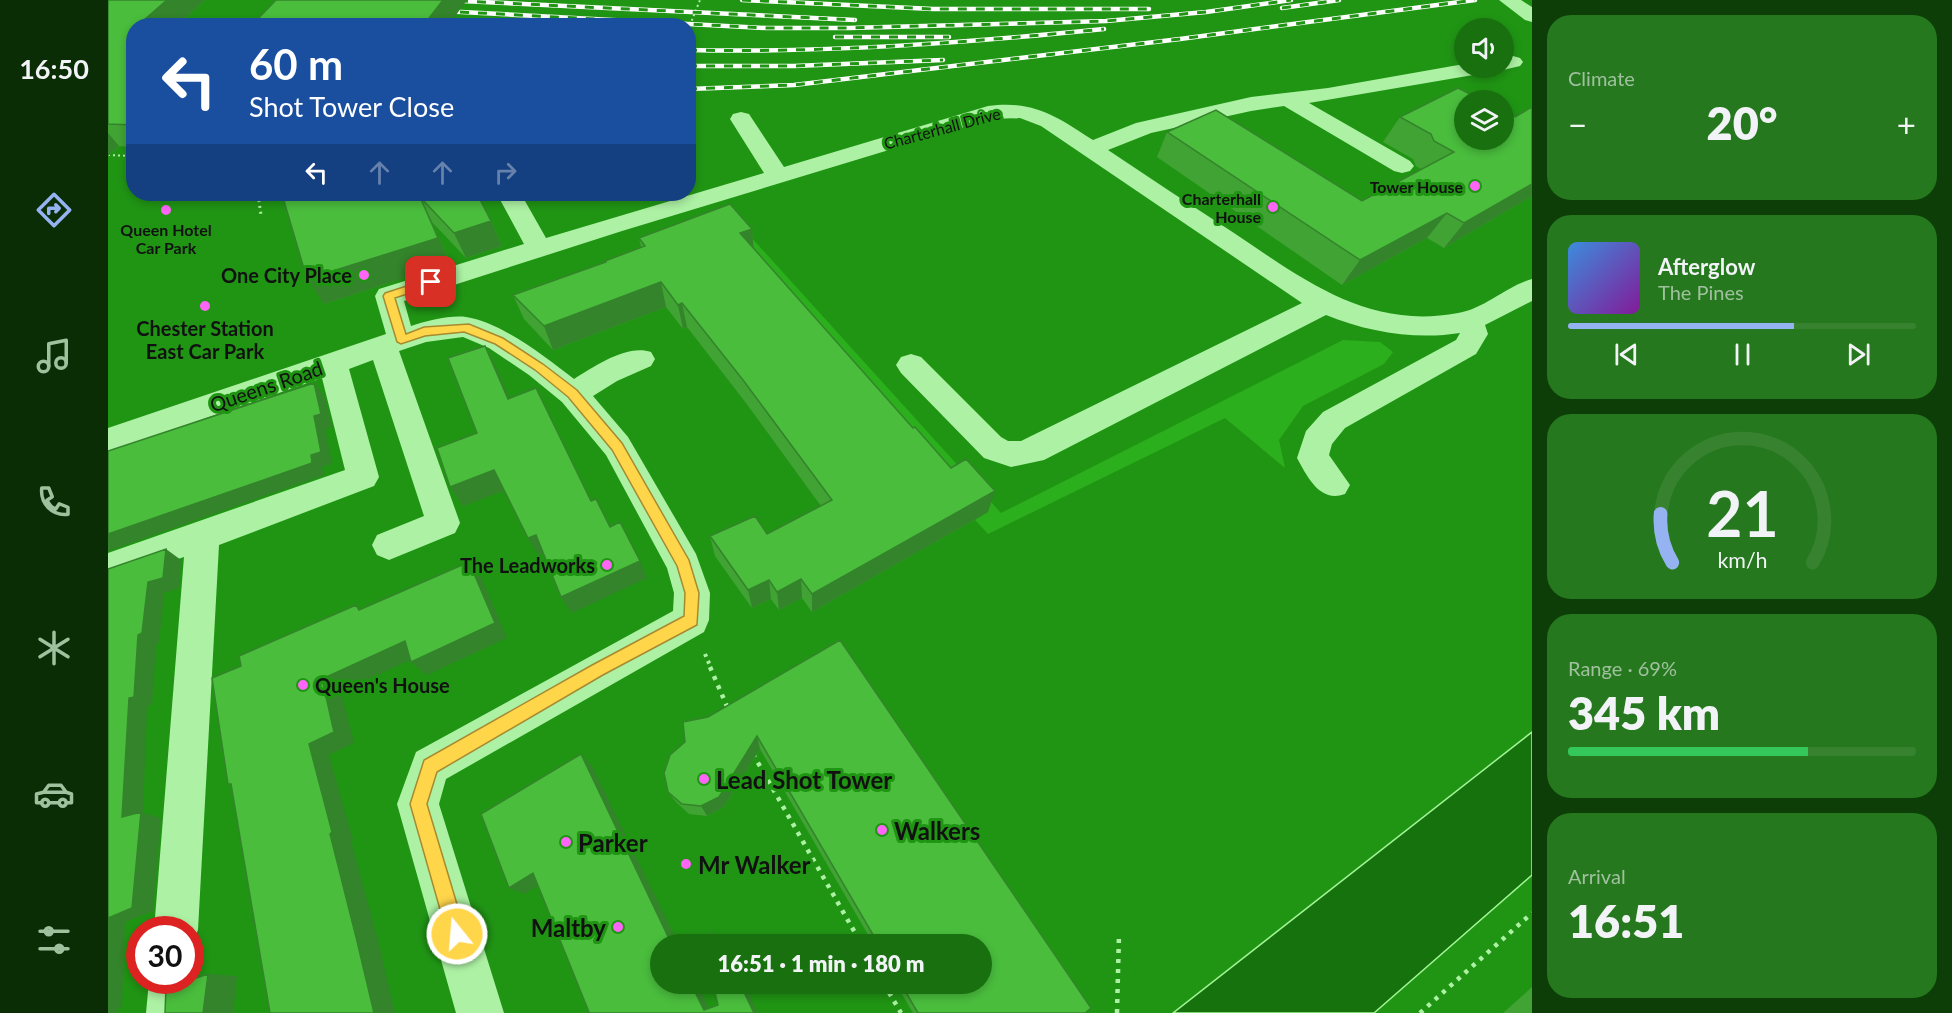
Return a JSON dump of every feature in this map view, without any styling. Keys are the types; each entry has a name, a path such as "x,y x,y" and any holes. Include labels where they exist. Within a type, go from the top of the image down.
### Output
{"street":[{"path":"1508,0 1530,14"},
{"path":"1091,149 1144,128 1251,104 1328,94 1454,72"},
{"path":"1287,99 1402,166"},
{"name":"Charterhall Drive","path":"696,199 988,113 1022,110 1036,114 1091,149 1306,294 1345,312 1437,325 1470,321 1503,306 1532,288"},
{"path":"741,119 777,174"},
{"path":"513,201 538,247"},
{"name":"Charterhall Drive","path":"403,339 388,296 689,201"},
{"path":"910,365 990,446 1001,454 1017,456 1033,452 1326,303"},
{"path":"1334,485 1313,458 1317,440 1334,420 1466,347 1474,334 1470,321"},
{"name":"Queens Road","path":"108,440 403,339 465,327 490,338 539,367 573,394 617,446 684,565 692,593 691,620"},
{"path":"389,545 443,523 403,339"},
{"path":"573,394 607,373 641,359"},
{"path":"108,568 363,477 333,363"},
{"path":"177,916 203,536"},
{"path":"480,1013 418,804 430,766 691,620"},
{"path":"170,1013 171,994"}],"path":[{"path":"693,18 700,0"},
{"path":"108,155 126,156"},
{"path":"259,201 261,215"},
{"path":"691,620 732,716"},
{"path":"749,747 856,934"},
{"path":"1420,1013 1532,913"},
{"path":"1117,1013 1119,934"},
{"path":"890,994 901,1013"}],"shaded area":[{"path":"731,215 1001,513 1343,340 1380,342 1393,352 1384,364 1303,406 1279,440 1285,468 1225,418 988,534 975,520 988,512 715,220"},
{"path":"1532,732 1532,875 1374,1013 1173,1013"}],"building":[{"path":"108,0 167,0 146,18 126,18 126,125 108,124"},
{"path":"276,0 443,0 429,18 259,18"},
{"path":"1454,90 1454,150 1514,150 1514,116 1532,107 1532,184 1464,223 1447,213 1360,260 1167,132 1216,110 1362,201 1454,152 1434,141 1431,134 1400,117"},
{"path":"284,201 422,201 438,238 307,279"},
{"path":"424,201 481,201 491,221 454,233"},
{"path":"730,204 752,229 740,233 913,428 915,427 951,468 966,459 995,491 812,594 801,579 777,592 769,580 748,590 710,536 755,516 767,534 832,500 743,380 682,303 678,305 661,282 544,326 513,295 645,246 639,238"},
{"path":"485,346 508,399 536,388 591,501 596,499 610,527 620,522 640,561 561,597 536,535 528,538 494,470 450,487 437,448 477,433 448,358"},
{"path":"314,383 321,414 314,416 321,452 311,455 312,463 108,534 108,451"},
{"path":"166,549 163,578 148,582 142,633 138,635 134,697 129,698 122,817 141,812 132,908 108,918 108,569"},
{"path":"469,562 495,623 411,662 405,641 322,679 334,732 309,744 374,1013 270,1013 231,784 228,784 212,678 241,666 239,656 356,605 359,610"},
{"name":"Walkers","path":"840,640 1091,1008 1085,1013 918,1013 907,994 992,994 992,934 873,934 757,736 719,797 701,806 682,804 668,792 664,773 670,755 685,742 683,722 708,717"},
{"path":"581,754 667,934 650,934 650,994 696,994 704,1010 718,1005 715,994 745,994 754,1013 588,1013 533,873 509,888 481,814"},
{"path":"208,974 203,1013 165,1013 166,994 204,994 204,975"}],"railway":[{"path":"441,0 855,20"},
{"path":"742,0 933,9 1149,9"},
{"path":"696,24 766,28 849,28 1106,21 1206,12 1291,0"},
{"path":"1282,8 1339,0"},
{"path":"696,89 794,85 1180,39 1475,0"},
{"path":"442,11 575,18"},
{"path":"696,50 792,50 896,46 1104,29"},
{"path":"835,37 949,37"},
{"path":"696,66 794,66 943,60"}],"place":[{"name":"Tower House","path":"1475,186"},
{"name":"Charterhall House","path":"1273,207"},
{"name":"Queen Hotel Car Park","path":"166,210"},
{"name":"One City Place","path":"364,275"},
{"name":"Chester Station East Car Park","path":"205,306"},
{"name":"The Leadworks","path":"607,565"},
{"name":"Queen's House","path":"303,685"},
{"name":"Lead Shot Tower","path":"704,779"},
{"name":"Walkers","path":"882,830"},
{"name":"Parker","path":"566,842"},
{"name":"Mr Walker","path":"686,864"},
{"name":"Maltby","path":"618,927"}],"route":[{"path":"431,282 388,296 401,339 424,332 465,327 499,341 539,367 573,394 617,446 684,565 692,593 691,620 430,766 418,804 457,934"}]}
